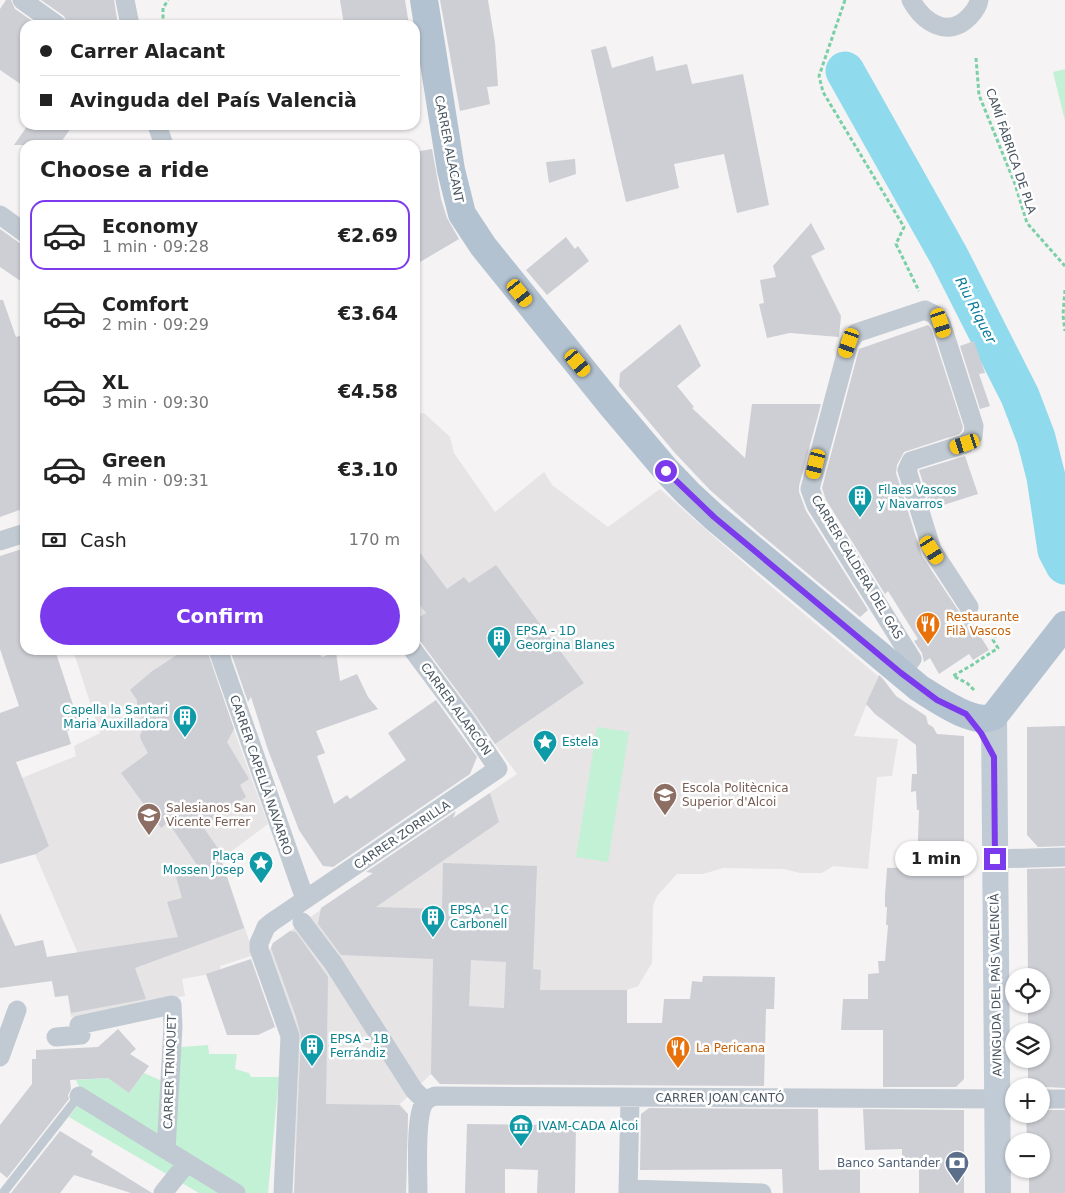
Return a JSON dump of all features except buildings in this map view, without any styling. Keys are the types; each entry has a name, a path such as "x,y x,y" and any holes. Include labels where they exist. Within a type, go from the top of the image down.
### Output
{"main road":[{"name":"CARRER ALACANT","path":"424,0 451,170 462,214 473,232 666,471 714,517 901,673 937,700 972,704"},
{"path":"994,716 1065,626"},
{"name":"CARRER ALACANT","path":"972,704 981,718 994,716"},
{"name":"CARRER ALACANT","path":"972,704 981,733 994,757"},
{"name":"AVINGUDA DEL PAÍS VALENCIÀ","path":"994,716 995,859 1005,1099 998,1193"}],"street":[{"path":"22,0 50,20"},
{"path":"125,0 129,20"},
{"path":"911,0 922,16 932,24 941,27 961,24 975,10 979,0"},
{"path":"0,215 20,229"},
{"path":"925,310 935,315 941,323 974,426 973,436 965,444 911,461 907,470 932,550 969,607"},
{"name":"CARRER CALDERA DEL GAS","path":"901,673 912,658 816,505 810,489 849,343 856,333 925,310"},
{"path":"0,541 20,535"},
{"name":"CARRER CAPELLÀ NAVARRO","path":"220,655 305,899"},
{"name":"CARRER ALARCÓN","path":"417,655 468,724 498,769"},
{"name":"CARRER ZORRILLA","path":"283,1193 290,1036 259,949 259,943 266,927 498,769"},
{"path":"995,859 1065,857"},
{"path":"302,922 333,963 414,1090 434,1098 419,1119 418,1193"},
{"name":"CARRER TRINQUET","path":"56,1037 81,1035 79,1025 172,1005 173,1027 166,1150"},
{"path":"0,1057 17,1010"},
{"path":"79,1096 236,1193"},
{"name":"CARRER JOAN CANTÓ","path":"434,1098 1005,1099"},
{"path":"630,1098 628,1191 762,1193"},
{"path":"1050,1099 1065,1099"},
{"path":"168,1187 187,1163"}],"lane":[{"path":"3,1193 79,1096"}],"path":[{"path":"163,20 164,8 168,0"},
{"path":"845,0 818,76 823,92 904,227 896,244 923,298 925,310"},
{"name":"CAMÍ FÀBRICA DE PLA","path":"976,58 980,96 1015,184 1027,223 1065,266"},
{"path":"1065,290 1063,315 1065,331"},
{"path":"972,704 967,683 953,676 972,666 998,648 994,640 998,632"}],"shaded area":[{"name":"Escola Politècnica Superior d'Alcoi","path":"424,413 450,437 454,453 495,512 544,472 552,485 608,527 660,489 761,578 878,676 854,736 898,739 892,776 877,777 868,869 833,866 822,873 800,873 784,869 723,868 703,874 677,874 657,896 653,906 652,963 638,986 627,990 540,990 540,1085 440,1084 431,1074 400,1104 408,1114 406,1193 294,1193 296,1099 268,955 273,943 517,774 420,641 420,414"},
{"name":"Salesianos San Vicente Ferrer","path":"75,655 207,655 268,824 221,859 254,955 220,966 221,972 182,979 185,996 71,1017 68,996 55,997 51,976 79,956 35,854 49,846 22,778 76,756 74,746 100,733"}],"green space":[{"path":"1065,69 1065,121 1053,72"},
{"path":"597,727 629,732 608,862 576,857"},
{"path":"208,1045 209,1054 237,1054 235,1069 249,1073 251,1077 279,1077 268,1193 199,1193 69,1117 84,1097 76,1080 108,1078 129,1093 144,1073 175,1087 181,1047"}],"waterway":[{"name":"Riu Riquer","path":"845,71 949,256 1020,396 1036,438 1046,477 1057,550 1065,565"}],"place":[{"name":"Filaes Vascos y Navarros","path":"860,518"},
{"name":"Restaurante Filà Vascos","path":"928,645"},
{"name":"EPSA - 1D Georgina Blanes","path":"499,659"},
{"name":"Capella la Santari Maria Auxilladora","path":"185,738"},
{"name":"Estela","path":"545,763"},
{"name":"Escola Politècnica Superior d'Alcoi","path":"665,816"},
{"name":"Salesianos San Vicente Ferrer","path":"149,836"},
{"name":"Plaça Mossen Josep","path":"261,884"},
{"name":"EPSA - 1C Carbonell","path":"433,938"},
{"name":"EPSA - 1B Ferrándiz","path":"312,1067"},
{"name":"La Pericana","path":"678,1069"},
{"name":"IVAM-CADA Alcoi","path":"521,1147"},
{"name":"Banco Santander","path":"957,1184"}],"route":[{"path":"666,471 700,505 919,688 953,709 966,714 989,745 994,757 995,859"}]}
